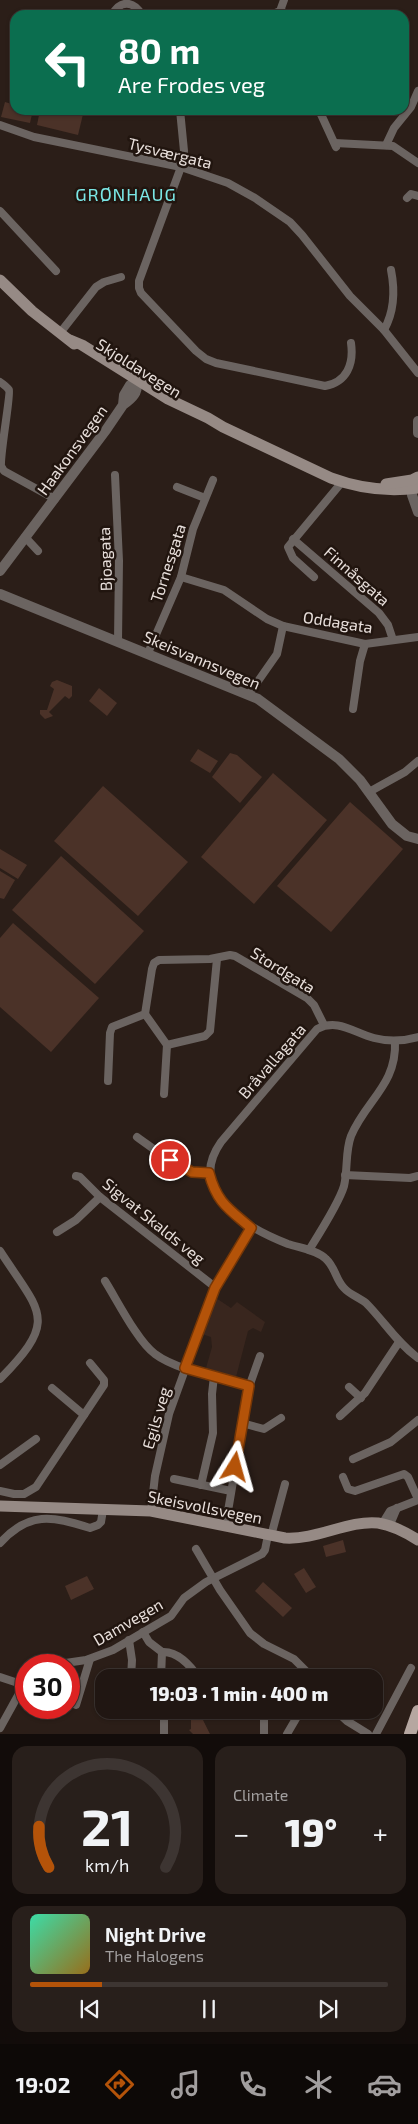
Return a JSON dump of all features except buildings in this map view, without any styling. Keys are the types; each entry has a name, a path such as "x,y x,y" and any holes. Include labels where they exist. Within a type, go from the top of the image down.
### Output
{"main road":[{"name":"Skjoldavegen","path":"0,280 32,311 80,350 174,410 223,427 342,482 369,487 415,484"},
{"name":"Skeisvollsvegen","path":"0,1506 151,1511 285,1538 303,1538 359,1525 388,1526 418,1540"},
{"path":"388,1526 418,1546"},
{"path":"410,1734 418,1711"}],"street":[{"path":"115,10 118,6 127,1 139,10"},
{"path":"409,109 418,91"},
{"path":"180,115 184,151 181,167 139,281 139,288 196,351 216,364 325,386 338,382 348,370 352,352 350,342"},
{"path":"321,115 336,146 386,145 401,150 418,163"},
{"path":"386,145 394,128 405,115"},
{"name":"Tysværgata","path":"0,125 34,137 181,167 228,183 255,198 290,222 318,253 350,296 384,330 414,365 418,373"},
{"path":"407,198 411,194 418,196"},
{"path":"0,211 56,271"},
{"path":"384,330 389,320 394,287 391,270"},
{"path":"65,337 96,287 104,282 121,277"},
{"path":"0,382 8,389 10,396 3,430 1,460 4,471 0,479"},
{"name":"Haakonsvegen","path":"0,571 123,405 124,395 135,385"},
{"path":"418,421 418,433"},
{"path":"4,471 55,499"},
{"name":"Bjoagata","path":"115,475 119,561 118,641"},
{"name":"Tornesgata","path":"148,654 181,577 193,529 204,498 213,480"},
{"path":"314,577 298,564 289,552 288,547 342,482"},
{"path":"415,484 418,512"},
{"path":"177,487 204,498"},
{"path":"25,537 38,551"},
{"name":"Finnåsgata","path":"294,538 379,613 388,624 393,640"},
{"name":"Oddagata","path":"181,577 224,590 267,618 283,626 365,644 418,637"},
{"name":"Skeisvannsvegen","path":"0,594 248,694 326,747 350,769 388,820 399,831 407,836 418,839"},
{"name":"Oddagata","path":"248,694 276,654 283,626"},
{"path":"353,709 360,661 365,644"},
{"path":"369,792 405,772 418,761"},
{"name":"Stordgata","path":"145,1014 154,963 159,960 217,959 230,955 235,956 307,998 314,1005 324,1025"},
{"path":"167,1045 205,1036 210,1031 217,959"},
{"path":"108,1081 110,1033 112,1027 145,1014 167,1045 164,1094"},
{"name":"Bråvallagata","path":"209,1173 212,1157 221,1142 311,1034 324,1025 337,1024 374,1038 395,1040 418,1037"},
{"path":"309,1250 340,1196 345,1175 349,1141 356,1126 389,1077 396,1054 395,1040"},
{"path":"137,1137 186,1169 198,1173 209,1173 212,1186 220,1201 251,1228 286,1243 309,1250 326,1259 345,1289 367,1305 399,1342 418,1358"},
{"path":"345,1175 410,1178 418,1176"},
{"name":"Sigvat Skalds veg","path":"76,1176 80,1176 100,1198 215,1288"},
{"path":"57,1232 76,1220 100,1198"},
{"name":"Egils veg","path":"151,1511 155,1476 165,1426 185,1368 215,1288 251,1228"},
{"path":"0,1251 38,1310 39,1320 37,1331 28,1348 0,1379"},
{"path":"105,1281 149,1350 164,1360 185,1368 249,1386"},
{"path":"340,1416 360,1398 399,1342"},
{"path":"227,1517 249,1386 260,1356"},
{"path":"0,1491 24,1494 36,1487 104,1385 104,1380 90,1363"},
{"path":"201,1485 213,1432 212,1394 214,1376"},
{"path":"348,1387 360,1398"},
{"path":"52,1388 84,1415"},
{"path":"242,1423 264,1429 281,1418"},
{"path":"353,1459 391,1442 418,1420"},
{"path":"0,1465 36,1438"},
{"path":"343,1477 348,1489 355,1491 404,1474 408,1478 418,1499 397,1508 388,1526"},
{"path":"174,1479 231,1491"},
{"name":"Skeisvollsvegen","path":"269,1536 285,1484"},
{"path":"0,1543 15,1528 29,1521 57,1519 90,1528 94,1527 101,1522 103,1510"},
{"name":"Damvegen","path":"80,1661 90,1659 113,1650 171,1616 184,1598 213,1578 262,1554 269,1536"},
{"path":"196,1549 250,1633 264,1644 294,1659 304,1669"},
{"path":"144,1632 149,1642 162,1652 182,1658 191,1669"},
{"path":"129,1640 132,1669"},
{"path":"161,1669 162,1652"},
{"name":"Damvegen","path":"80,1692 90,1659"},
{"path":"376,1734 411,1668"},
{"path":"0,1677 15,1681"},
{"path":"0,1728 15,1701"},
{"path":"0,1709 9,1712"},
{"path":"164,1719 164,1734"},
{"path":"264,1719 264,1734"},
{"path":"287,1734 296,1719"},
{"path":"345,1719 368,1734"}],"shaded area":[{"path":"5,102 10,104 10,115 32,115 30,123 1,117"},
{"path":"39,115 83,115 78,135 37,125"},
{"path":"57,680 72,686 72,696 69,699 65,696 49,712 53,716 45,719 40,714 40,710 47,710 54,689 50,686 52,682"},
{"path":"99,688 117,703 107,716 89,701"},
{"path":"198,749 218,761 210,773 190,761"},
{"path":"230,753 237,755 262,777 240,803 212,777"},
{"path":"273,773 327,820 254,904 201,857"},
{"path":"103,786 188,862 138,916 54,841"},
{"path":"350,802 403,849 331,932 277,886"},
{"path":"0,849 27,865 18,879 0,868"},
{"path":"61,856 144,931 95,984 12,910"},
{"path":"0,871 15,880 4,899 0,898"},
{"path":"13,923 99,998 51,1052 0,1007 0,938"},
{"path":"216,1298 231,1308 237,1302 265,1322 261,1332 253,1328 248,1331 236,1377 206,1368 212,1347 211,1337 202,1334"},
{"path":"343,1540 346,1552 326,1557 323,1546"},
{"path":"304,1568 316,1587 306,1593 294,1574"},
{"path":"87,1576 94,1589 71,1600 65,1586"},
{"path":"263,1582 292,1608 283,1617 255,1591"},
{"path":"191,1719 201,1719 210,1734 193,1734 189,1730 191,1729"}],"district":[{"name":"GRØNHAUG","path":"126,195"}],"route":[{"path":"170,1160 192,1172 209,1173 212,1186 220,1201 251,1228 215,1288 185,1368 249,1386 235,1467"}]}
